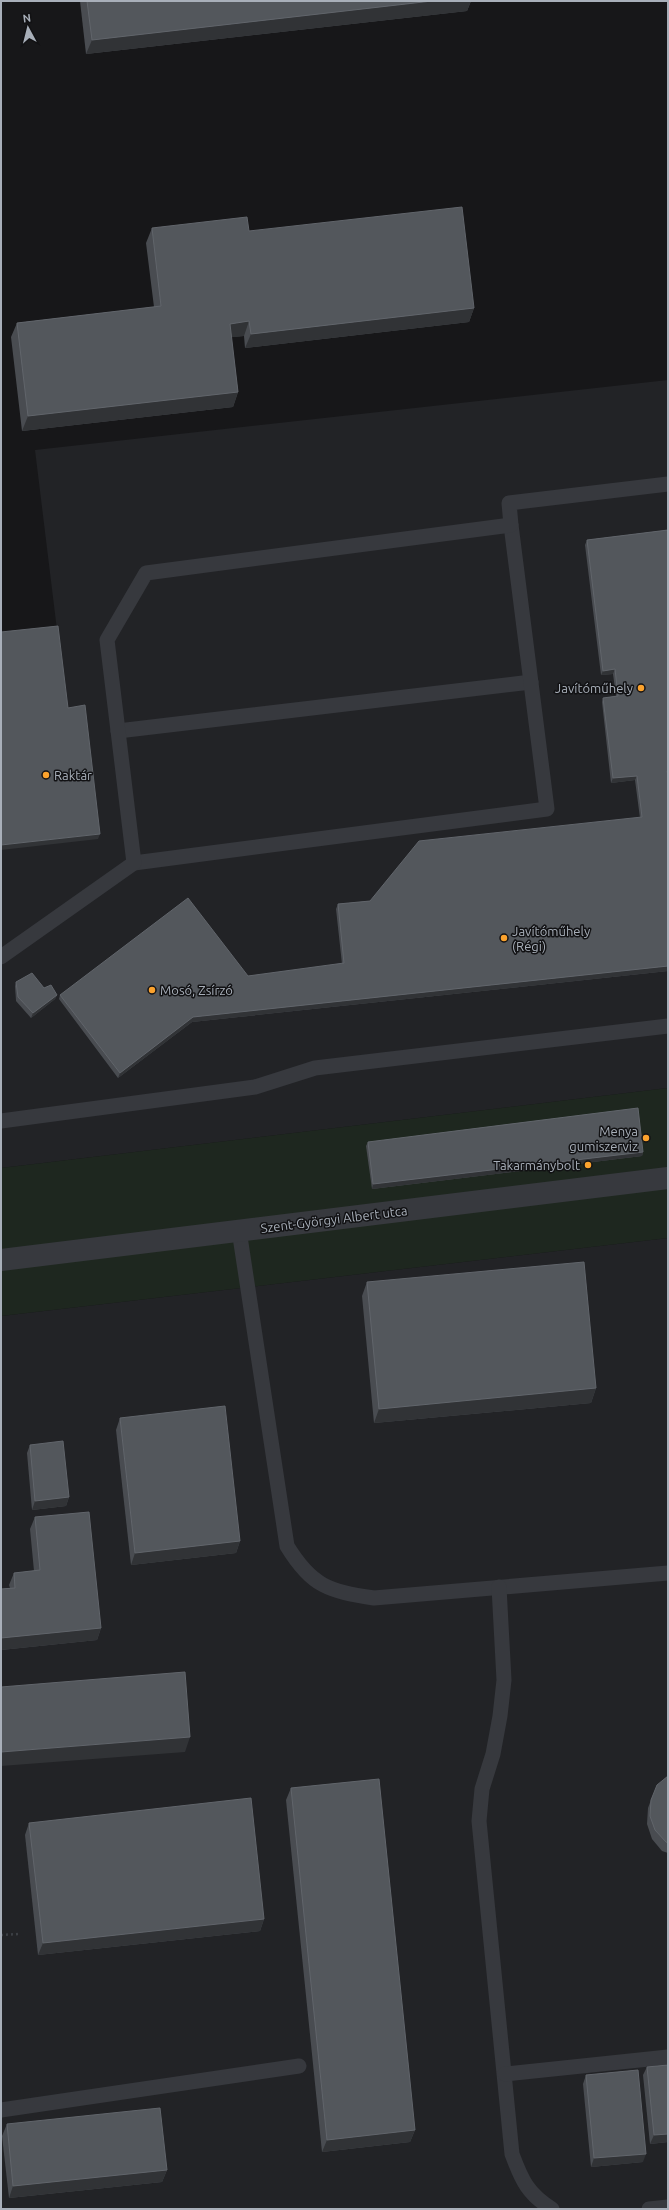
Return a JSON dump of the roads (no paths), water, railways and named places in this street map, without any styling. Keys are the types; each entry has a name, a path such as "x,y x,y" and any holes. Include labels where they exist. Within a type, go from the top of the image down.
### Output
{"street":[{"name":"Szent-Györgyi Albert utca","path":"1,1260 668,1178"}],"lane":[{"path":"1,957 134,863 547,809 509,503 668,484"},
{"path":"134,863 107,640 146,573 511,526"},
{"path":"118,731 531,682"},
{"path":"1,1121 255,1087 315,1068 668,1026"},
{"path":"239,1230 287,1546 295,1559 314,1581 343,1593 374,1598 668,1573"},
{"path":"499,1587 504,1680 497,1731 482,1789 479,1821 512,2154 525,2184 537,2199 552,2209"},
{"path":"504,2074 668,2057"},
{"path":"1,2110 299,2066"},
{"path":"649,2209 668,2207"}],"place":[{"name":"Javítóműhely","path":"641,688"},
{"name":"Raktár","path":"46,775"},
{"name":"Javítóműhely (Régi)","path":"504,938"},
{"name":"Mosó, Zsírzó","path":"152,990"},
{"name":"Menya gumiszerviz","path":"646,1138"},
{"name":"Takarmánybolt","path":"588,1165"}]}
